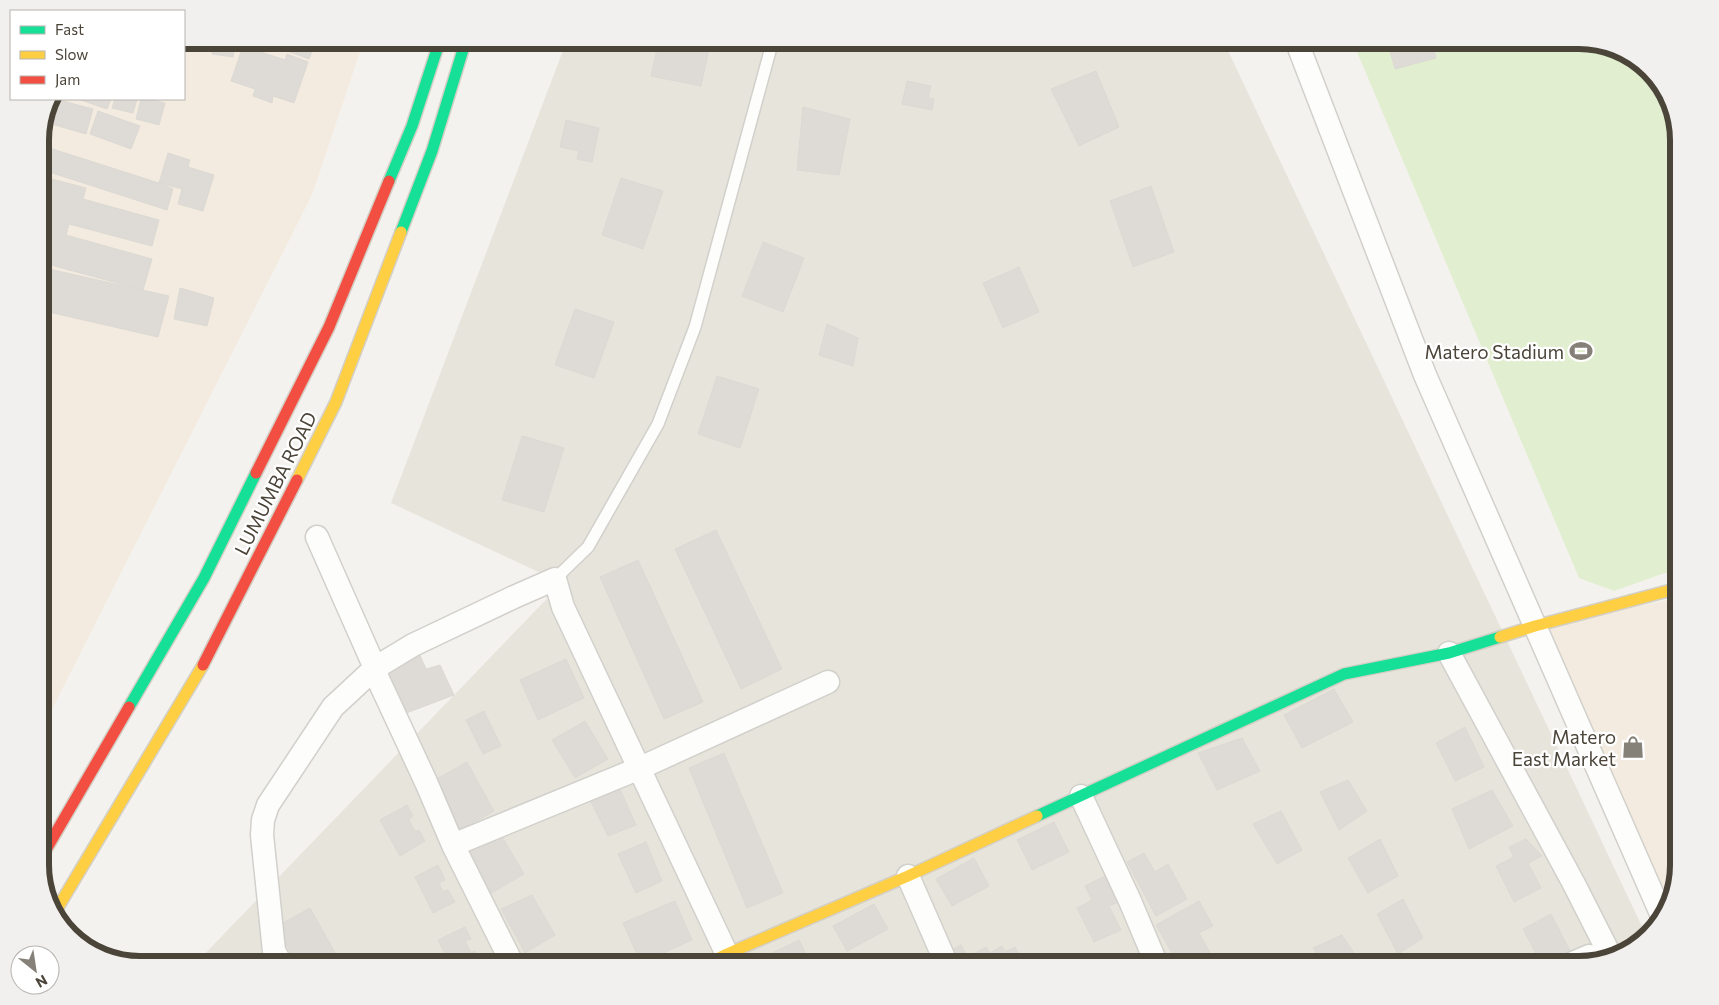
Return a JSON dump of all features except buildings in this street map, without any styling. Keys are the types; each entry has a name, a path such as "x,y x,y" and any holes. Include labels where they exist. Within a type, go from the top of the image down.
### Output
{"main road":[{"name":"LUMUMBA ROAD","path":"49,845 204,578 329,328 412,126 437,49"},
{"name":"LUMUMBA ROAD","path":"58,907 195,680 336,402 432,151 463,49"},
{"path":"736,956 1344,674 1449,653 1534,626 1670,590"}],"street":[{"path":"1299,49 1425,375 1659,909"},
{"path":"317,537 375,668 378,679 453,844 509,956"},
{"path":"277,956 274,950 262,835 263,820 268,805 333,707 375,668 413,645 555,579 563,607 729,956"},
{"path":"1449,653 1608,951"},
{"path":"453,844 640,768 828,682"},
{"path":"1081,796 1154,956"},
{"path":"908,876 943,956"}],"lane":[{"path":"555,579 588,547 658,424 695,327 771,49"}],"shaded area":[{"path":"185,49 361,49 312,195 49,715 49,134 50,122 58,100 185,100"},
{"path":"564,49 1227,49 1644,930 1625,944 1614,949 1603,953 1580,956 203,956 562,583 391,503"},
{"name":"Matero East Market","path":"1670,600 1670,866 1667,889 1662,902 1530,628"}],"green space":[{"name":"Matero Stadium","path":"1356,49 1591,50 1603,52 1630,64 1648,80 1661,99 1669,122 1670,134 1670,571 1614,591 1579,578"}],"traffic: fast":[{"path":"389,181 412,126 437,49"},
{"path":"401,232 432,151 463,49"},
{"path":"129,707 204,578 256,473"},
{"path":"1037,816 1344,674 1449,653 1500,637"}],"traffic: slow":[{"path":"297,480 336,402 401,232"},
{"path":"1500,637 1670,590"},
{"path":"58,907 203,665"},
{"path":"723,956 908,876 1037,816"}],"traffic: jam":[{"path":"256,473 329,327 389,181"},
{"path":"203,665 297,480"},
{"path":"49,845 129,707"}],"place":[{"name":"Matero Stadium","path":"1581,351"},
{"name":"Matero East Market","path":"1633,747"}]}
